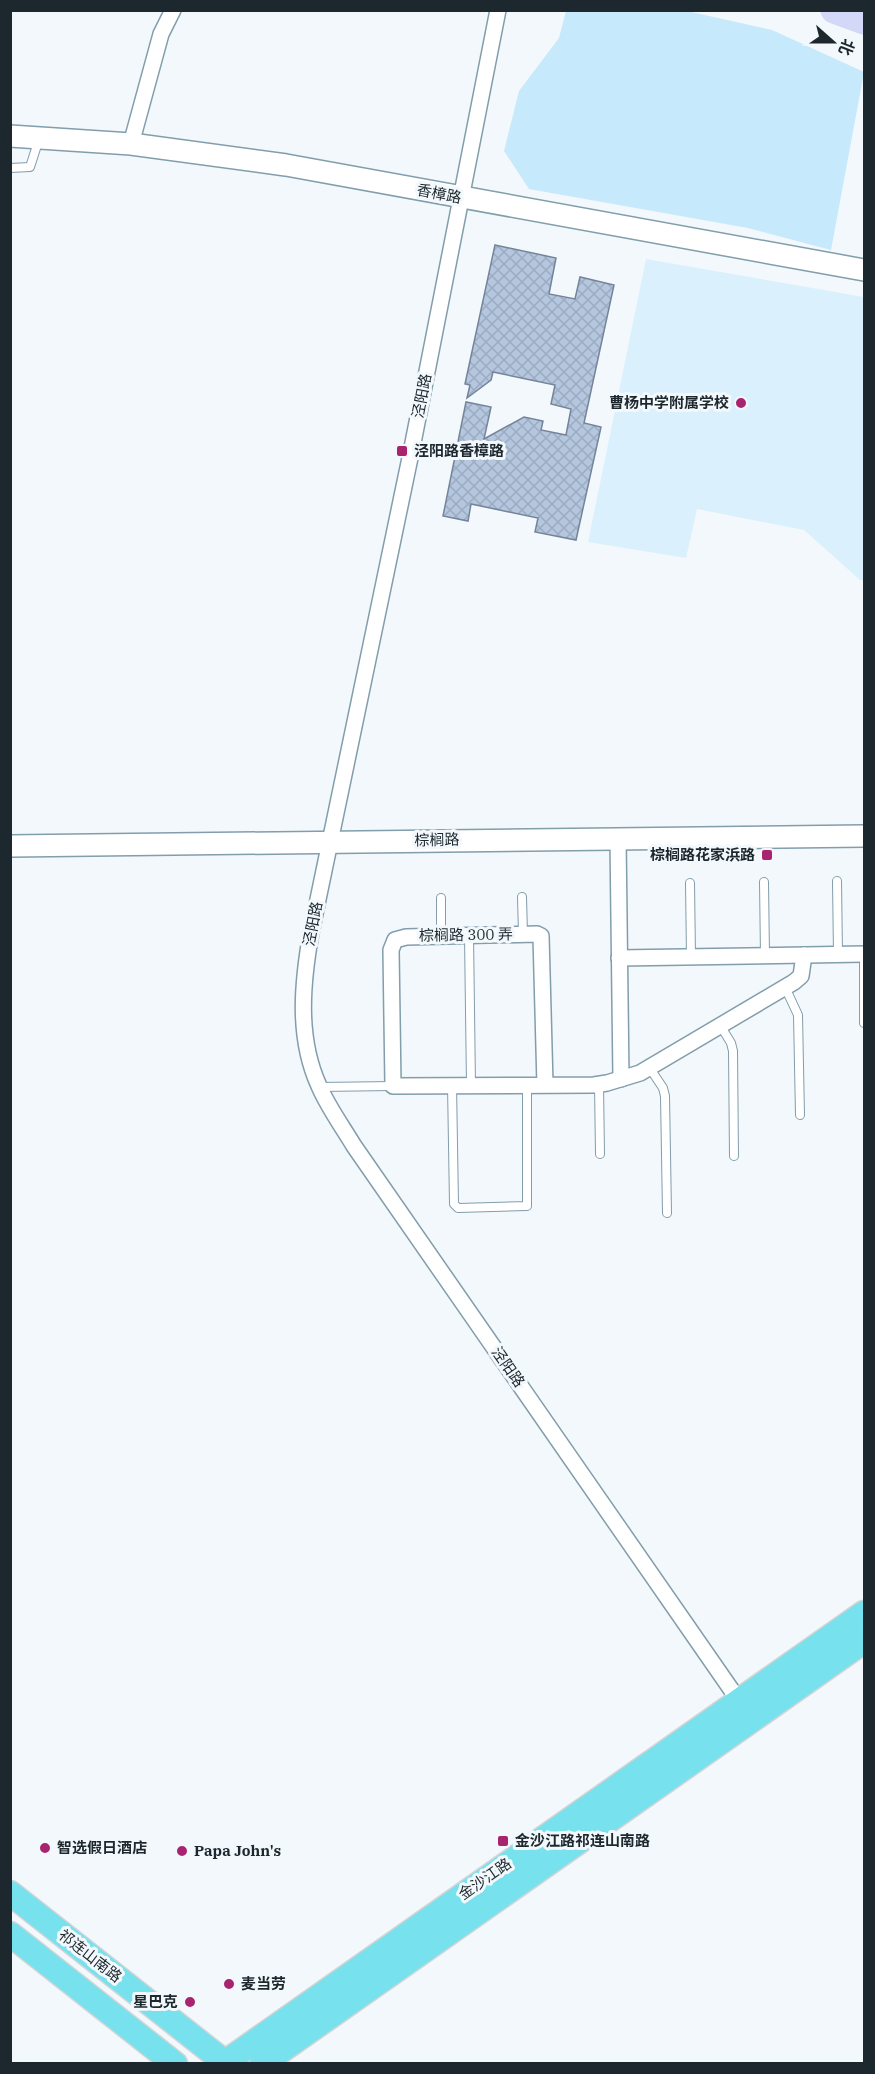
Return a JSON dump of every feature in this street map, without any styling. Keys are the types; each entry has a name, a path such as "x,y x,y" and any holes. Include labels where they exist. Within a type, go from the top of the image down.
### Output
{"main road":[{"name":"金沙江路","path":"262,2064 746,1710 864,1613"},
{"name":"金沙江路","path":"225,2063 746,1710 864,1641"},
{"name":"祁连山南路","path":"10,1893 225,2063"},
{"name":"祁连山南路","path":"10,1934 175,2064"}],"street":[{"path":"131,144 160,34 173,10"},
{"name":"泾阳路","path":"498,10 413,442 304,972 305,1039 319,1086 354,1146 746,1710"},
{"name":"香樟路","path":"10,136 131,144 286,165 864,270"},
{"name":"棕榈路","path":"10,846 864,836"},
{"path":"618,838 621,1080"},
{"name":"棕榈路 300 弄","path":"393,1086 391,950 395,940 406,936 523,934 537,934 542,936 543,940 545,1085"},
{"path":"620,958 864,954"},
{"path":"393,1086 599,1084 621,1080 649,1067 785,987 801,976 804,955"}],"lane":[{"path":"10,168 30,167 39,138"},
{"path":"837,881 838,955"},
{"path":"764,882 765,956"},
{"path":"690,883 691,957"},
{"path":"522,897 523,934"},
{"path":"441,898 441,936"},
{"path":"470,935 471,1085"},
{"path":"864,954 864,1023"},
{"path":"785,987 798,1015 800,1115"},
{"path":"720,1025 733,1051 734,1156"},
{"path":"649,1067 663,1088 665,1096 667,1213"},
{"path":"599,1084 600,1154"},
{"path":"452,1086 455,1207 525,1207 528,1203 527,1085"},
{"path":"319,1086 393,1086"}],"shaded area":[{"path":"566,11 687,11 772,30 864,72 831,250 748,228 529,189 504,151 519,91 559,38"},
{"name":"曹杨中学附属学校","path":"646,259 864,297 864,580 860,580 804,530 697,509 686,558 588,542"}],"building":[{"path":"495,245 556,258 549,294 575,299 580,277 614,285 584,423 601,427 576,540 535,532 538,518 471,504 468,521 443,516 466,402 491,407 484,439 524,417 543,421 541,430 566,435 571,409 551,404 555,385 493,372 491,380 467,398 470,385 465,384"}],"waterway":[{"path":"834,10 864,21"}],"place":[{"name":"曹杨中学附属学校","path":"741,403"},
{"name":"泾阳路香樟路","path":"402,451"},
{"name":"棕榈路花家浜路","path":"767,855"},
{"name":"金沙江路祁连山南路","path":"503,1841"},
{"name":"智选假日酒店","path":"45,1848"},
{"name":"Papa John's","path":"182,1851"},
{"name":"麦当劳","path":"229,1984"},
{"name":"星巴克","path":"190,2002"}]}
